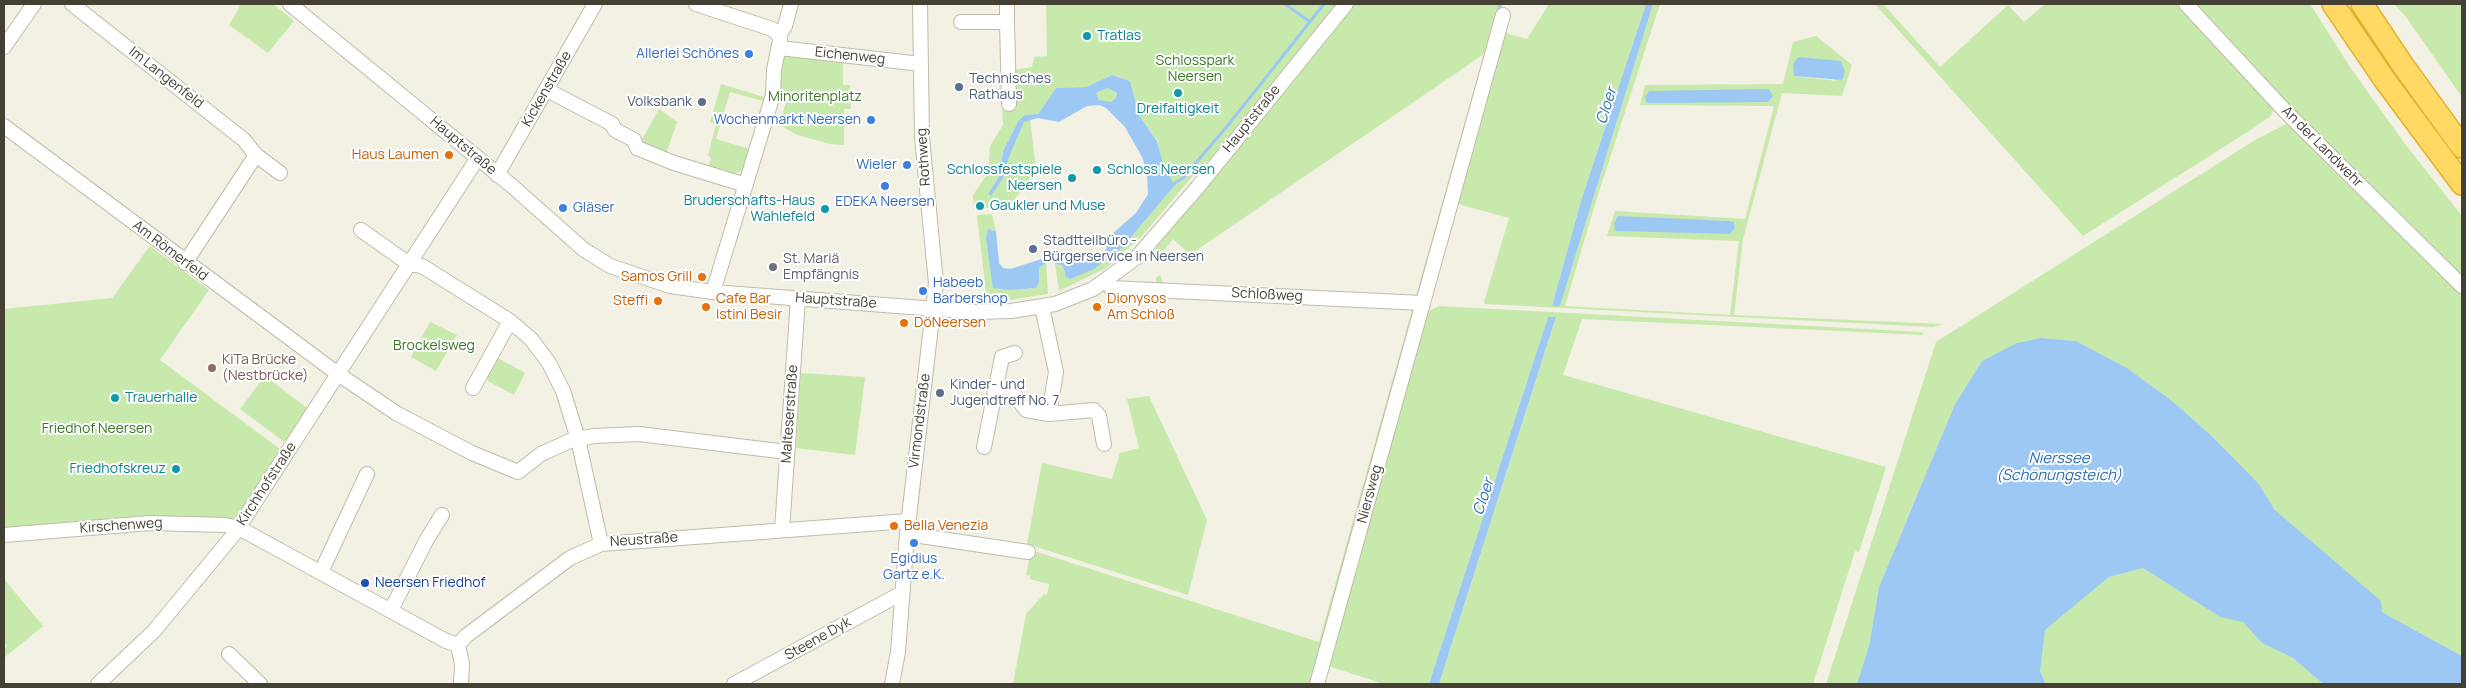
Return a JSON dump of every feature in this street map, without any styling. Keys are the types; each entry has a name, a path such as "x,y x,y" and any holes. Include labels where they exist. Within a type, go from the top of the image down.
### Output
{"highway":[{"path":"2333,4 2384,79 2462,184"},
{"path":"2362,4 2402,64 2462,146"}],"street":[{"path":"4,47 34,4"},
{"name":"Im Langenfeld","path":"72,4 244,140 256,155 280,173"},
{"name":"Hauptstraße","path":"290,4 497,174 583,248 610,266 670,286 713,292 976,312 1011,311 1042,307 1093,289 1137,257 1197,188 1346,4"},
{"name":"Kickenstraße","path":"497,174 595,4"},
{"name":"Eichenweg","path":"696,4 772,29 780,42 921,64"},
{"path":"713,292 772,96 774,70 791,4"},
{"name":"Rothweg","path":"920,4 922,151 935,277 933,309"},
{"path":"1007,4 1009,104"},
{"name":"An der Landwehr","path":"2186,4 2286,112 2462,286"},
{"name":"Niersweg","path":"1317,684 1503,15"},
{"path":"961,22 1007,22"},
{"path":"547,90 612,124 615,130 634,140 637,148 674,163 746,184"},
{"name":"Am Römerfeld","path":"4,126 185,263 338,374 396,413 472,453 518,472 541,454 578,439"},
{"path":"185,263 256,155"},
{"name":"Kirchhofstraße","path":"98,684 154,631 238,528 478,159"},
{"path":"361,230 409,264 422,266 510,321 531,339 549,363 563,391 578,439 601,544"},
{"name":"Schloßweg","path":"1111,288 1422,303"},
{"name":"Malteserstraße","path":"782,530 798,299"},
{"path":"1042,307 1056,372 1048,414"},
{"name":"Virmondstraße","path":"892,684 898,652 908,527 933,309"},
{"path":"473,388 510,321"},
{"path":"984,447 1002,357 1015,353"},
{"path":"1007,393 1014,394 1026,410 1048,414 1094,410 1099,416 1104,444"},
{"path":"578,439 640,434 787,452"},
{"path":"321,572 367,474"},
{"path":"391,610 427,539 442,515"},
{"name":"Kirschenweg","path":"4,535 150,523 225,525 238,528"},
{"path":"908,527 1028,552"},
{"name":"Neustraße","path":"458,645 466,636 570,558 601,544 782,530 908,527"},
{"path":"238,528 458,645 462,664 461,684"},
{"name":"Steene Dyk","path":"734,684 902,593"},
{"path":"229,654 260,684"}],"green space":[{"path":"241,4 273,4 294,21 268,53 229,25"},
{"name":"Schlosspark Neersen","path":"1046,4 1338,4 1215,156 1202,165 1142,236 1106,268 1059,291 1055,263 1063,266 1066,277 1070,279 1105,262 1122,248 1175,185 1164,167 1157,140 1139,115 1130,81 1112,75 1086,87 1056,88 1038,114 1025,115 1019,120 1003,151 1000,175 988,194 1003,178 1009,157 1024,122 1030,119 1036,169 1010,206 974,209 973,195 988,173 990,146 1003,125 1002,108 1013,106 1014,70 1032,67 1034,57 1047,56"},
{"path":"1353,4 1503,4 1421,299 1415,299 1484,54 1185,258 1185,250 1173,239 1155,262 1151,257 1152,253"},
{"path":"1549,4 1646,4 1581,201 1552,306 1560,306 1653,4 1660,4 1595,204 1565,306 1730,315 1739,241 1607,236 1615,211 1745,219 1774,106 1640,105 1645,85 1783,84 1793,42 1816,36 1852,65 1842,96 1782,93 1743,239 1734,315 1943,324 1933,327 1485,304 1484,302 1509,218 1454,203 1502,32 1527,39","holes":["1798,57 1837,81 1794,76 1793,64","1702,220 1730,221 1734,222 1735,228 1729,234"]},
{"path":"1875,4 1883,4 1940,67 2008,5 2024,22 2045,4 2180,4 2275,106 2271,116 2249,131 2083,236"},
{"path":"2192,4 2310,4 2350,67 2405,144 2462,216 2462,280 2296,115"},
{"path":"2394,4 2462,4 2462,97 2406,17"},
{"name":"Minoritenplatz","path":"788,53 843,59 843,85 850,85 851,109 844,109 844,145 830,144 798,135 779,125 786,102 783,92 780,91 778,78 783,55"},
{"path":"721,84 764,97 763,101 730,92 716,139 750,149 744,170 736,173 735,176 708,168 711,158 708,155 716,124 710,122"},
{"path":"1108,88 1114,89 1117,93 1116,98 1111,103 1099,100 1096,93"},
{"path":"659,109 677,122 665,157 645,149 641,141"},
{"path":"2286,124 2294,126 2462,292 2462,656 2382,612 2380,601 2275,510 2258,483 2212,436 2171,400 2127,368 2076,341 2041,338 1982,361 1955,404 1879,587 1869,646 1857,684 1826,684 1936,342 2255,140"},
{"path":"992,214 996,231 992,229 997,289 1031,289 1039,282 1039,268 1046,263 1048,294 1002,301 990,297 986,292 977,215"},
{"name":"Friedhof Neersen","path":"150,246 209,290 160,360 280,449 233,522 4,531 4,309 112,298"},
{"path":"1160,275 1164,286 1362,296 1163,287 1157,285 1156,278"},
{"path":"1118,292 1405,305 1412,310 1180,298 1112,300"},
{"path":"1439,306 1921,332 1924,335 1582,319 1563,375 1886,467 1859,552 1855,551 1813,684 1439,684 1556,318 1548,317 1429,684 1384,684 1325,665 1423,314"},
{"path":"1412,310 1418,310 1313,684 1013,684 1026,614 1044,594 1047,595 1049,584 1030,579 1030,576 1026,575 1031,550 1319,642"},
{"name":"Brockelsweg","path":"430,322 457,335 436,371 411,357"},
{"path":"496,357 525,373 514,395 488,381 486,375"},
{"path":"801,373 865,377 855,455 796,448"},
{"path":"265,376 307,408 287,440 283,441 240,409"},
{"path":"1149,396 1207,520 1188,595 1027,544 1042,463 1112,479 1120,453 1139,448 1127,399"},
{"path":"2143,568 2220,617 2243,621 2262,643 2293,658 2323,684 2046,684 2040,671 2044,630 2109,577"},
{"path":"4,579 43,626 4,658 4,649 7,646 4,642"}],"water":[{"path":"1646,4 1653,4 1560,306 1552,306 1581,201"},
{"path":"1798,57 1841,61 1845,72 1842,80 1794,76 1793,64"},
{"path":"1112,75 1130,81 1139,115 1157,141 1164,167 1175,185 1122,248 1094,269 1070,279 1066,277 1063,266 1055,263 1054,257 1071,260 1097,260 1103,257 1112,234 1136,213 1148,194 1147,172 1142,157 1125,127 1106,108 1099,105 1087,106 1059,122 1038,118 1024,122 1009,157 1003,178 991,196 988,194 1000,175 1003,151 1019,120 1025,115 1038,114 1056,88 1086,87","holes":["1108,88 1117,93 1116,98 1111,102 1099,100 1096,93"]},
{"path":"1769,89 1773,96 1768,102 1647,103 1645,97 1649,91"},
{"path":"1618,216 1730,221 1734,222 1735,228 1730,234 1615,231 1614,223"},
{"path":"988,229 996,231 999,263 1003,268 1010,269 1045,258 1046,263 1039,268 1039,282 1036,288 1009,290 993,288 986,238"},
{"path":"1548,317 1556,317 1439,684 1429,684"},
{"name":"Nierssee (Schönungsteich)","path":"2041,338 2076,341 2127,368 2171,400 2212,436 2258,483 2275,510 2381,601 2382,612 2462,656 2462,684 2323,684 2293,658 2262,643 2243,622 2220,617 2143,568 2109,577 2045,630 2040,671 2046,684 1857,684 1869,646 1879,587 1955,404 1982,361 2017,343"}],"waterway":[{"path":"1285,4 1310,22"},
{"path":"1175,183 1183,178 1229,124 1324,4"},
{"path":"1498,13 1500,4"}],"place":[{"name":"Tratlas","path":"1087,36"},
{"name":"Allerlei Schönes","path":"749,54"},
{"name":"Technisches Rathaus","path":"959,87"},
{"name":"Dreifaltigkeit","path":"1178,93"},
{"name":"Volksbank","path":"702,102"},
{"name":"Wochenmarkt Neersen","path":"871,120"},
{"name":"Haus Laumen","path":"449,155"},
{"name":"Wieler","path":"907,165"},
{"name":"Schloss Neersen","path":"1097,170"},
{"name":"Schlossfestspiele Neersen","path":"1072,178"},
{"name":"EDEKA Neersen","path":"885,186"},
{"name":"Gaukler und Muse","path":"980,206"},
{"name":"Gläser","path":"563,208"},
{"name":"Bruderschafts-Haus Wahlefeld","path":"825,209"},
{"name":"Stadtteilbüro - Bürgerservice in Neersen","path":"1033,249"},
{"name":"St. Mariä Empfängnis","path":"773,267"},
{"name":"Samos Grill","path":"702,277"},
{"name":"Habeeb Barbershop","path":"923,291"},
{"name":"Steffi","path":"658,301"},
{"name":"Cafe Bar Istini Besir","path":"706,307"},
{"name":"Dionysos Am Schloß","path":"1097,307"},
{"name":"DöNeersen","path":"904,323"},
{"name":"KiTa Brücke (Nestbrücke)","path":"212,368"},
{"name":"Kinder- und Jugendtreff No. 7","path":"940,393"},
{"name":"Trauerhalle","path":"115,398"},
{"name":"Friedhofskreuz","path":"176,469"},
{"name":"Bella Venezia","path":"894,526"},
{"name":"Egidius Gartz e.K.","path":"914,543"},
{"name":"Neersen Friedhof","path":"365,583"}],"water label":[{"name":"Cloer","path":"1607,106"},
{"name":"Cloer","path":"1484,497"}]}
